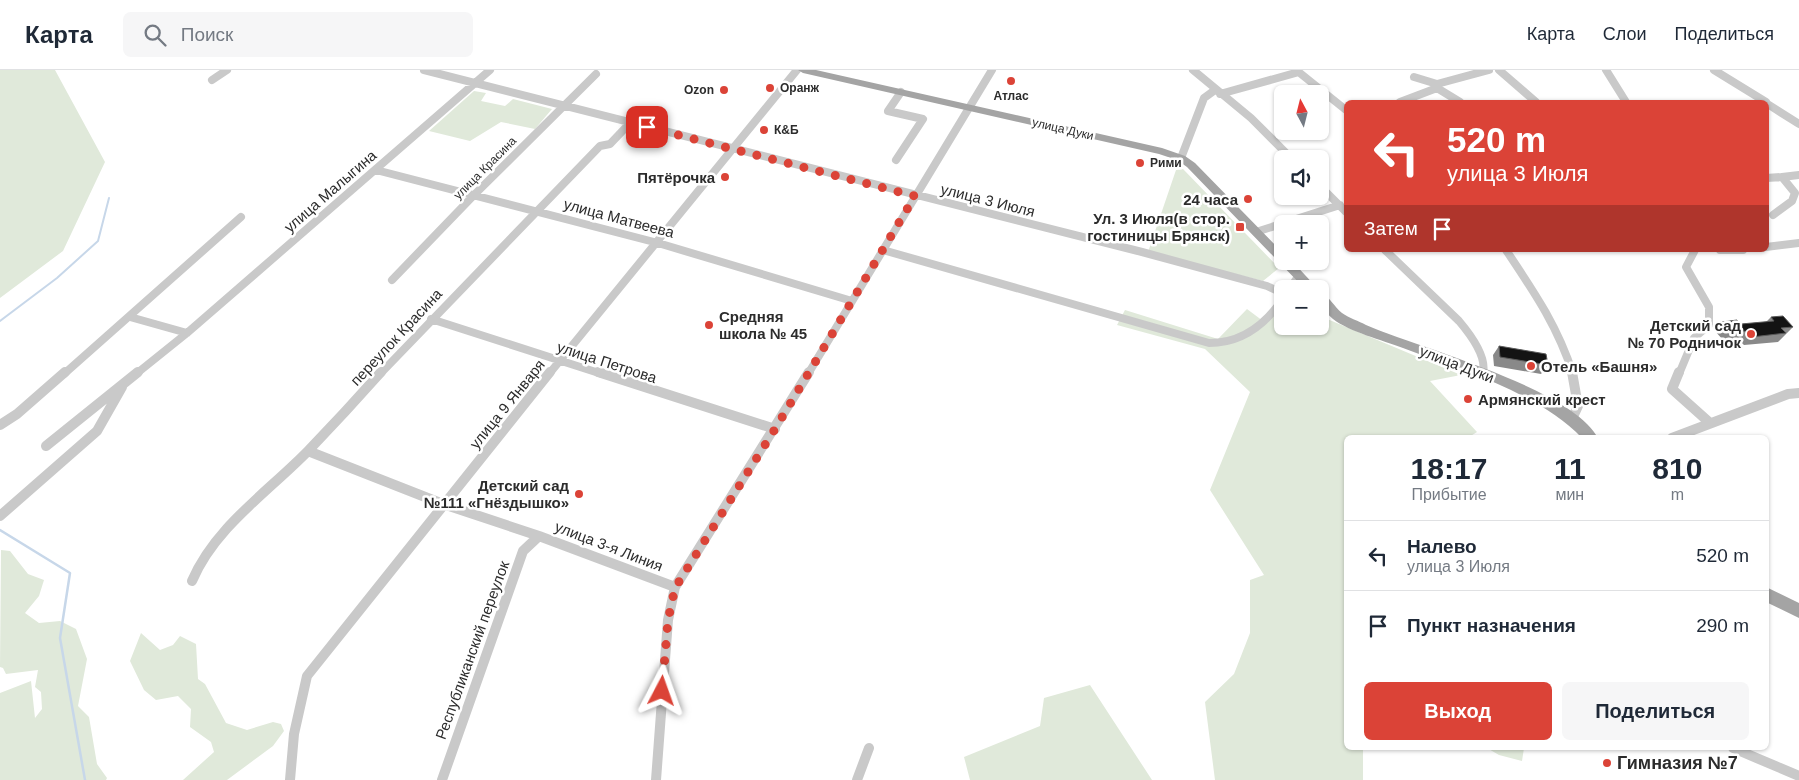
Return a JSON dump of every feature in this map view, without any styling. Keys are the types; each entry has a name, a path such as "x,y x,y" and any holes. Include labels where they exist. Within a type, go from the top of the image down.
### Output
{"main road":[{"name":"улица Дуки","path":"804,70 1162,151 1181,158 1192,165 1274,250"},
{"name":"улица Дуки","path":"1293,270 1303,280"},
{"name":"улица Дуки","path":"1329,306 1338,316 1362,328 1483,373 1552,405 1588,435"},
{"path":"1769,596 1799,611"}],"street":[{"path":"212,80 227,70"},
{"name":"улица 3 Июля","path":"424,70 1142,252 1274,289"},
{"name":"улица Малыгина","path":"46,446 187,333 490,70"},
{"name":"улица 9 Января","path":"290,780 294,734 307,676 443,504 658,243 797,70"},
{"path":"656,780 668,620 675,588 775,429 992,70"},
{"path":"1192,70 1251,118 1283,150"},
{"path":"1405,100 1437,86 1489,70"},
{"path":"1499,70 1534,100"},
{"path":"1606,70 1625,100"},
{"path":"1714,70 1761,100"},
{"path":"1181,158 1204,98 1217,92 1297,71 1344,108"},
{"name":"улица Красина","path":"392,280 474,195 596,74"},
{"path":"1414,76 1437,86 1457,100"},
{"path":"896,160 923,119 888,111 901,92"},
{"path":"1769,105 1799,124"},
{"name":"переулок Красина","path":"192,581 198,565 215,541 308,451 430,319 600,146 610,144 630,123"},
{"name":"улица Матвеева","path":"376,170 658,243 852,301"},
{"path":"1769,178 1799,176"},
{"path":"1773,215 1792,201 1795,193 1782,177"},
{"path":"1329,195 1344,210"},
{"path":"1256,232 1340,206"},
{"path":"0,425 17,414 130,317 241,217"},
{"path":"1769,247 1799,242"},
{"path":"883,250 1209,343 1226,343 1247,335 1274,308"},
{"path":"1386,252 1470,334 1485,364 1483,373"},
{"path":"1507,252 1546,309 1563,344 1575,381 1578,406 1572,420"},
{"path":"1694,252 1686,267 1709,307 1710,325 1694,338 1672,389 1710,423"},
{"path":"1295,280 1298,275"},
{"path":"1329,312 1338,316"},
{"path":"130,317 187,333"},
{"name":"улица Петрова","path":"430,319 559,362 775,429"},
{"name":"улица Малыгина","path":"0,516 97,431 124,384"},
{"path":"1680,435 1788,394 1799,393"},
{"name":"улица 3-я Линия","path":"308,451 443,504 539,536 675,588"},
{"name":"Республиканский переулок","path":"442,780 523,551 539,536"},
{"path":"857,780 869,748"},
{"path":"1738,750 1799,776"}],"green space":[{"path":"0,70 55,70 105,162 63,251 0,298"},
{"path":"474,91 486,93 481,101 505,106 513,99 552,109 535,129 501,122 470,141 429,131"},
{"path":"1183,169 1274,263 1274,270 1277,270 1263,281 1148,252 1176,170"},
{"path":"1247,309 1263,321 1274,315 1274,335 1329,335 1329,320 1461,375 1430,381 1477,432 1472,435 1344,435 1344,750 1363,750 1363,780 1215,780 1205,702 1234,674 1250,633 1250,580 1264,575 1210,490 1250,392 1205,349 1117,325 1125,310 1218,339"},
{"path":"1,550 10,551 28,574 44,580 39,596 25,613 39,623 60,621 76,629 87,659 78,706 89,717 97,764 107,778 106,780 0,780 0,693 31,681 35,718 42,709 41,692 35,687 38,670 6,674 3,668 0,667"},
{"path":"141,633 160,650 173,645 180,636 196,644 198,679 205,684 226,723 247,730 273,722 281,724 284,731 273,746 227,780 183,780 214,752 211,742 190,727 191,709 178,696 156,700 144,690 130,661"},
{"path":"1090,685 1152,780 970,780 964,757 1040,726 1044,698"},
{"path":"1490,750 1524,750 1522,761 1499,755"}],"building":[{"path":"1783,316 1793,327 1781,328 1786,333 1752,337 1747,331 1732,332 1722,322 1737,320 1741,324 1774,321 1771,317"},
{"path":"1499,346 1546,354 1548,365 1500,357"}],"waterway":[{"path":"0,321 57,278 98,241 109,198"},
{"path":"0,530 70,573 60,638 85,780"}],"place":[{"name":"Атлас","path":"1011,81"},
{"name":"Оранж","path":"770,88"},
{"name":"Ozon","path":"724,90"},
{"name":"К&Б","path":"764,130"},
{"name":"Рими","path":"1140,163"},
{"name":"Пятёрочка","path":"725,177"},
{"name":"24 часа","path":"1248,199"},
{"name":"Ул. 3 Июля(в стор. гостиницы Брянск)","path":"1240,227"},
{"name":"Средняя школа № 45","path":"709,325"},
{"name":"Детский сад № 70 Родничок","path":"1751,334"},
{"name":"Отель «Башня»","path":"1531,366"},
{"name":"Армянский крест","path":"1468,399"},
{"name":"Детский сад №111 «Гнёздышко»","path":"579,494"},
{"name":"Гимназия №7","path":"1607,763"}],"route":[{"path":"647,127 915,196 775,429 675,588 668,620 662,691"}]}
